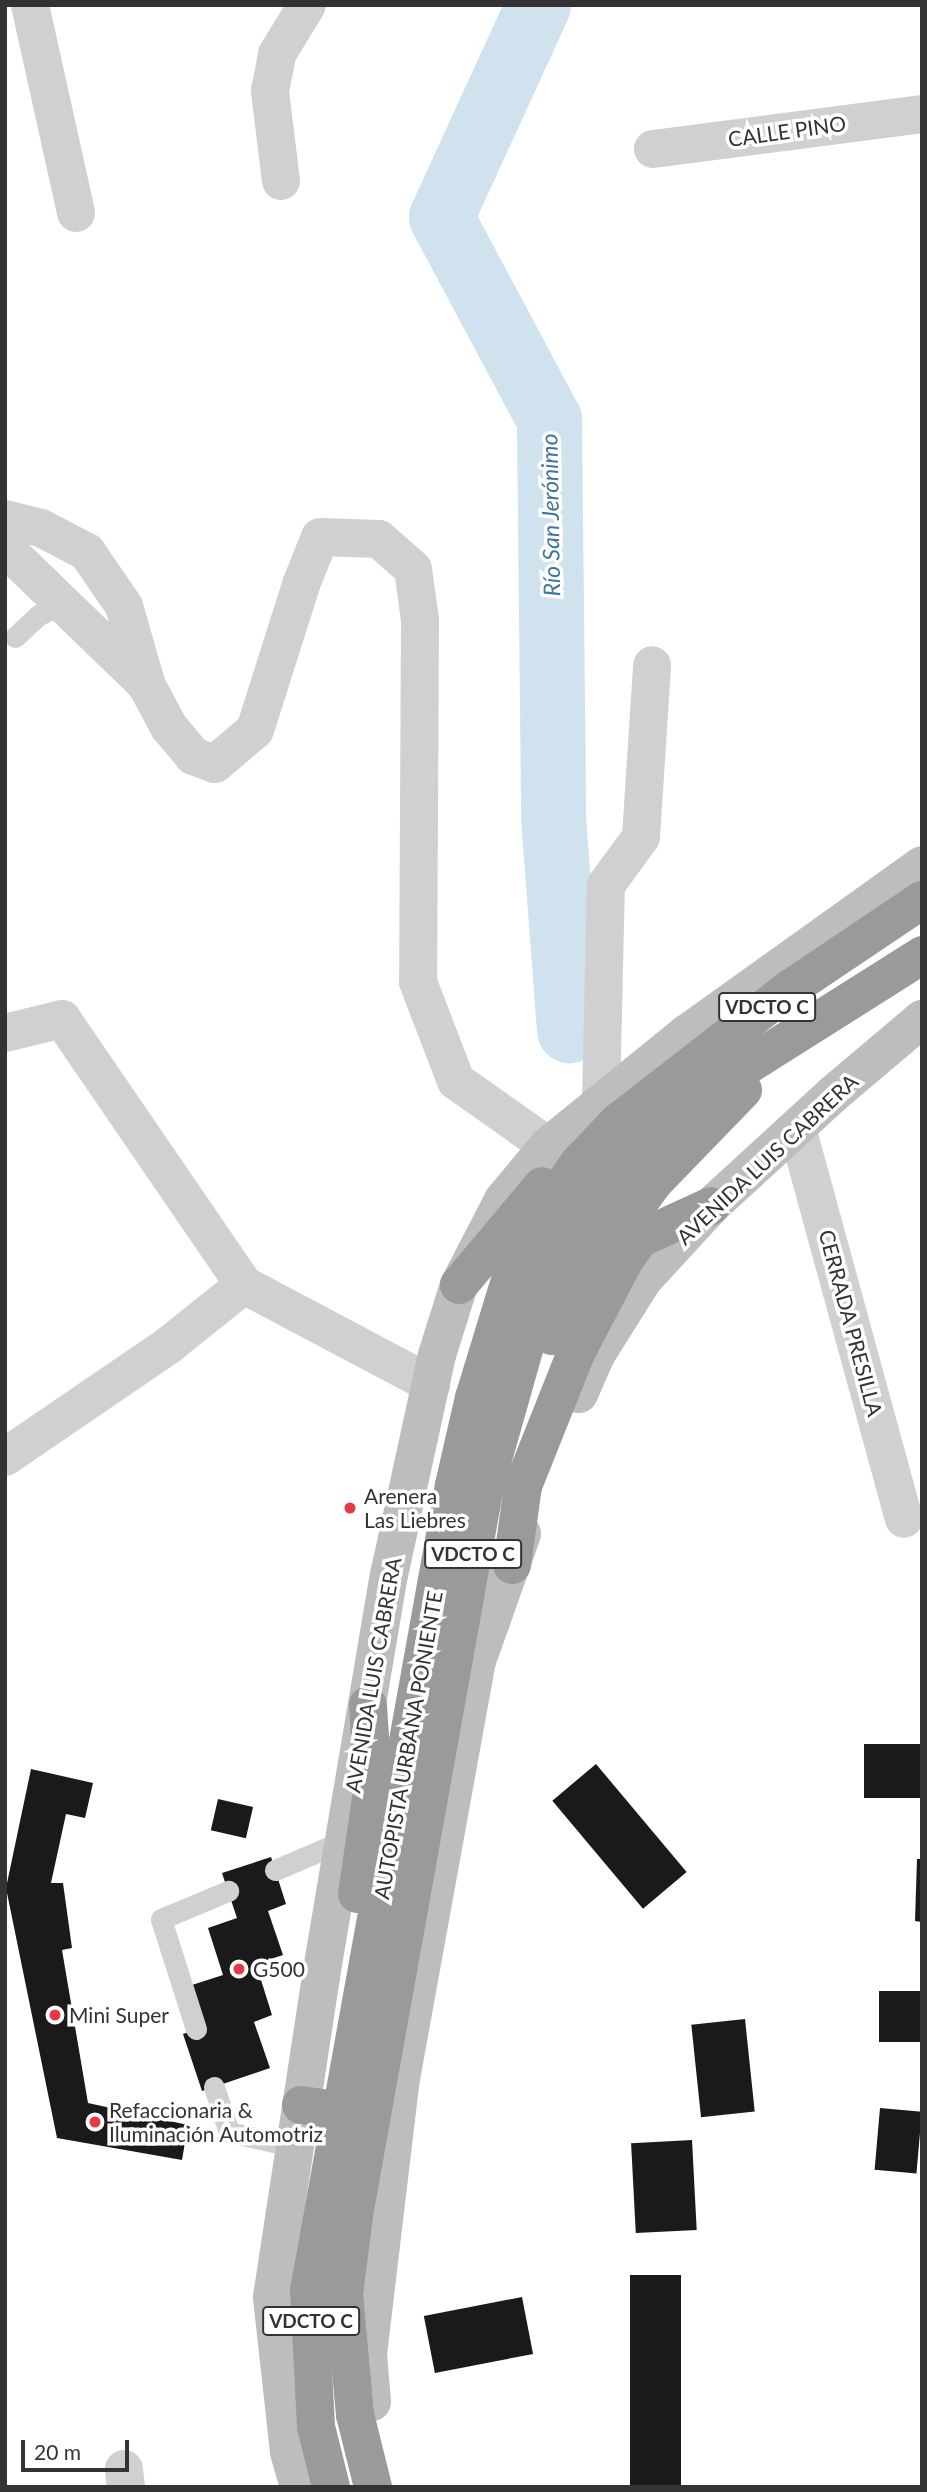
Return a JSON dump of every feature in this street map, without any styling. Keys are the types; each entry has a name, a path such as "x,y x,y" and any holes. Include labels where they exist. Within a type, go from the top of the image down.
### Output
{"highway":[{"name":"AUTOPISTA URBANA PONIENTE","path":"373,2487 355,2415 338,2216 454,1486 474,1398 511,1277 539,1222 610,1112 922,900"},
{"name":"AUTOPISTA URBANA PONIENTE","path":"331,2487 316,2427 309,2291 338,2216 484,1491 507,1403 552,1275 575,1230 607,1185 638,1151 712,1088 922,955"},
{"path":"477,1661 504,1496 550,1340 568,1299 654,1182 733,1098 824,1018"},
{"path":"512,1565 523,1486 576,1353 639,1238 733,1098"},
{"path":"459,1284 563,1162 610,1112"},
{"path":"639,1238 711,1206"},
{"path":"338,2216 321,2176 314,2107 373,1785 368,1705"},
{"path":"338,2216 400,2084"}],"main road":[{"name":"AVENIDA LUIS CABRERA","path":"299,2487 289,2452 272,2297 295,2147 314,2107 345,1840 389,1575 430,1384 459,1284 503,1200 548,1146 610,1112 686,1034 922,865"},
{"name":"AVENIDA LUIS CABRERA","path":"387,2487 376,2444 368,2354 400,2084 477,1661 512,1565 596,1356 643,1280 711,1206 922,1019"}],"street":[{"path":"30,5 76,213"},
{"path":"281,181 270,91 277,54 307,5"},
{"name":"CALLE PINO","path":"653,149 922,114"},
{"path":"5,519 41,528 87,552 124,606 147,685 169,727 193,755 215,764 255,730 302,582 320,537 379,539 413,569 420,620 418,982 456,1082 548,1146"},
{"path":"5,548 147,685"},
{"path":"610,1112 606,885 641,837 652,665"},
{"path":"5,1033 62,1019 244,1285 430,1384"},
{"name":"CERRADA PRESILLA","path":"797,1128 904,1519"},
{"path":"5,1457 169,1345 244,1285"}],"lane":[{"path":"15,637 39,615 62,604"},
{"path":"275,1870 345,1840"},
{"path":"196,2029 161,1919 228,1891"},
{"path":"214,2087 229,2132 295,2147"}],"building":[{"path":"864,1744 922,1744 922,1798 864,1798"},
{"path":"596,1764 687,1872 643,1909 552,1801"},
{"path":"31,1769 93,1783 85,1818 66,1814 51,1883 63,1883 72,1948 62,1950 88,2103 188,2125 182,2160 57,2138 6,1888"},
{"path":"218,1799 253,1807 246,1838 211,1830"},
{"name":"G500","path":"271,1857 286,1904 268,1911 283,1955 256,1964 272,2015 254,2022 270,2068 202,2091 183,2034 206,2026 192,1985 223,1975 208,1928 237,1918 222,1873"},
{"path":"917,1859 922,1859 922,1922 915,1921"},
{"path":"879,1991 922,1991 922,2042 879,2042"},
{"path":"745,2019 755,2111 701,2117 691,2025"},
{"path":"880,2108 922,2112 916,2173 875,2170"},
{"path":"692,2140 697,2230 636,2233 631,2143"},
{"path":"630,2275 681,2275 681,2487 630,2487"},
{"path":"522,2297 533,2354 435,2373 424,2316"}],"waterway":[{"name":"Río San Jerónimo","path":"538,5 441,217 549,419 553,817 569,1030"}],"place":[{"name":"Arenera Las Liebres","path":"350,1508"},
{"name":"G500","path":"239,1969"},
{"name":"Mini Super","path":"55,2015"},
{"name":"Refaccionaria & Iluminación Automotriz","path":"95,2122"}]}
